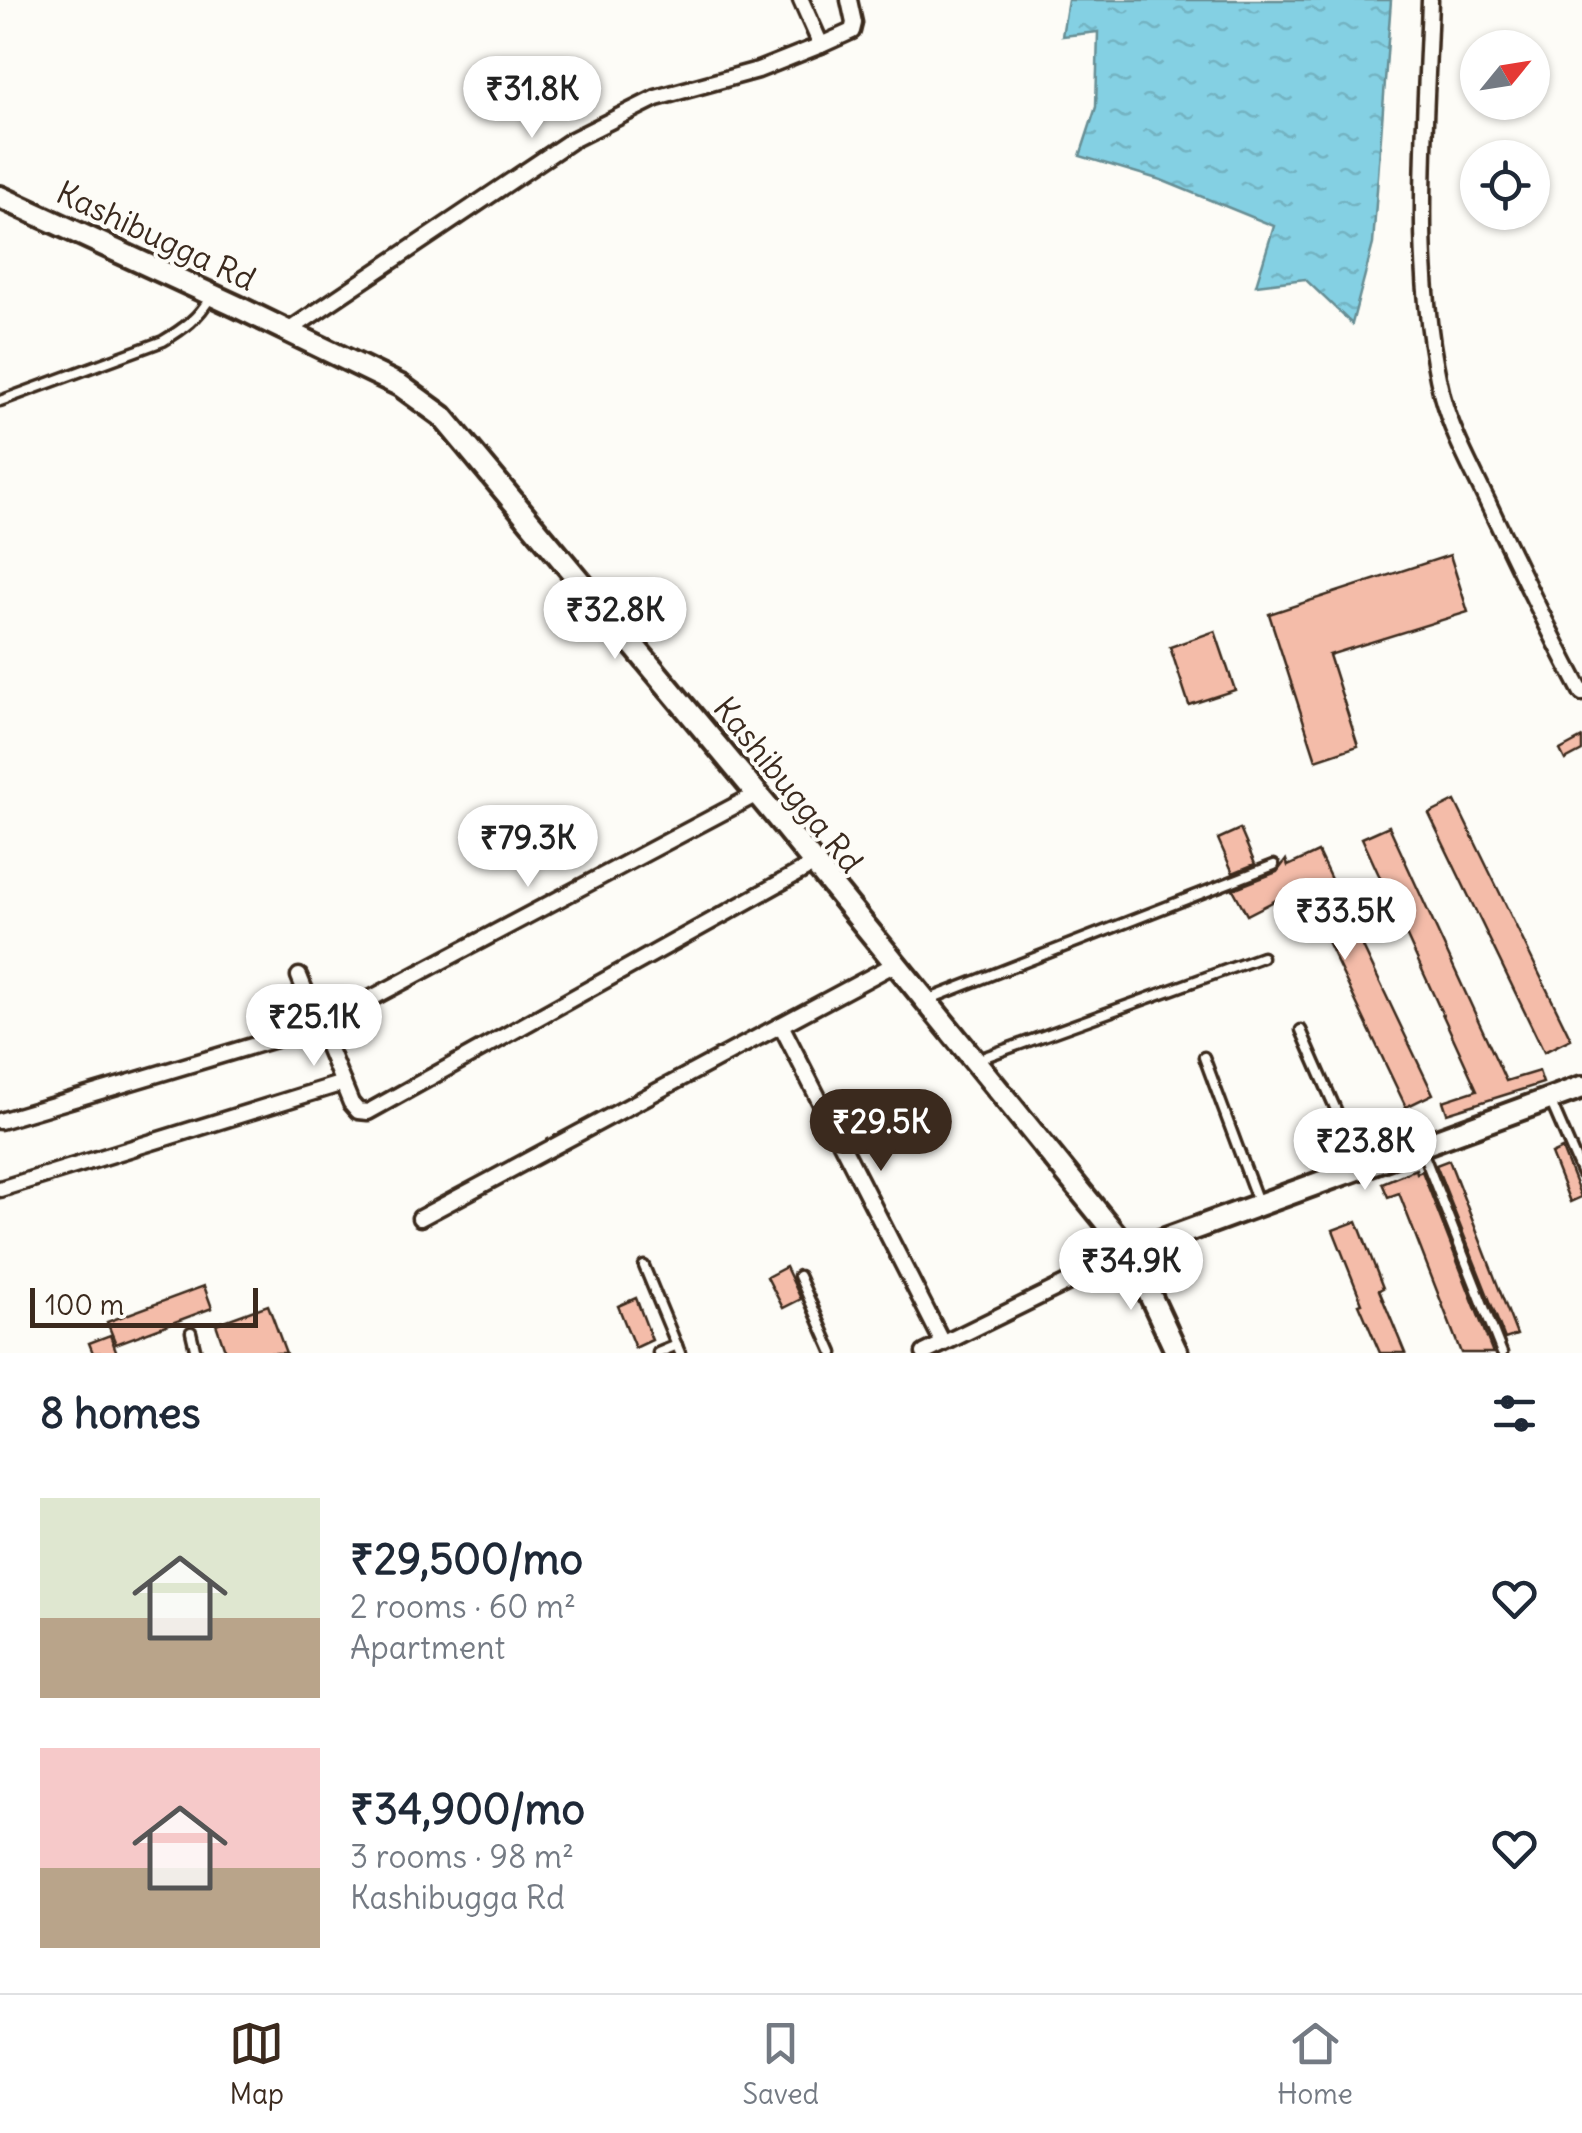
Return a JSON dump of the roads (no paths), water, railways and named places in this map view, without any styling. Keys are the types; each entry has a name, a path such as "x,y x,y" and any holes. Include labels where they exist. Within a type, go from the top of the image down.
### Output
{"main road":[{"name":"Kashibugga Rd","path":"0,197 401,386 442,416 977,1060 1130,1252 1177,1353"},
{"path":"1130,1252 1582,1087"}],"street":[{"path":"802,0 821,45"},
{"path":"288,331 606,121 656,98 758,70 852,31 849,0"},
{"path":"1430,0 1424,250 1443,398 1455,432 1582,693"},
{"path":"0,1121 320,1026 757,794"},
{"path":"299,976 358,1111 380,1107 814,864"},
{"path":"420,1218 894,964"},
{"path":"781,1024 942,1343"},
{"path":"0,1189 343,1082"},
{"path":"924,1353 1130,1252"}],"lane":[{"path":"0,401 163,340 186,327 212,294"},
{"path":"927,1000 1274,865"},
{"path":"977,1060 1262,958"},
{"path":"1302,1030 1361,1168"},
{"path":"1204,1056 1259,1205"},
{"path":"1549,1099 1582,1174"},
{"path":"1420,1146 1502,1353"},
{"path":"644,1266 679,1349 658,1353"},
{"path":"799,1276 833,1353"},
{"path":"191,1332 196,1353"}],"water":[{"path":"1068,0 1391,0 1373,244 1352,324 1305,279 1256,285 1274,226 1161,180 1080,156 1096,107 1098,32 1062,36"}]}
